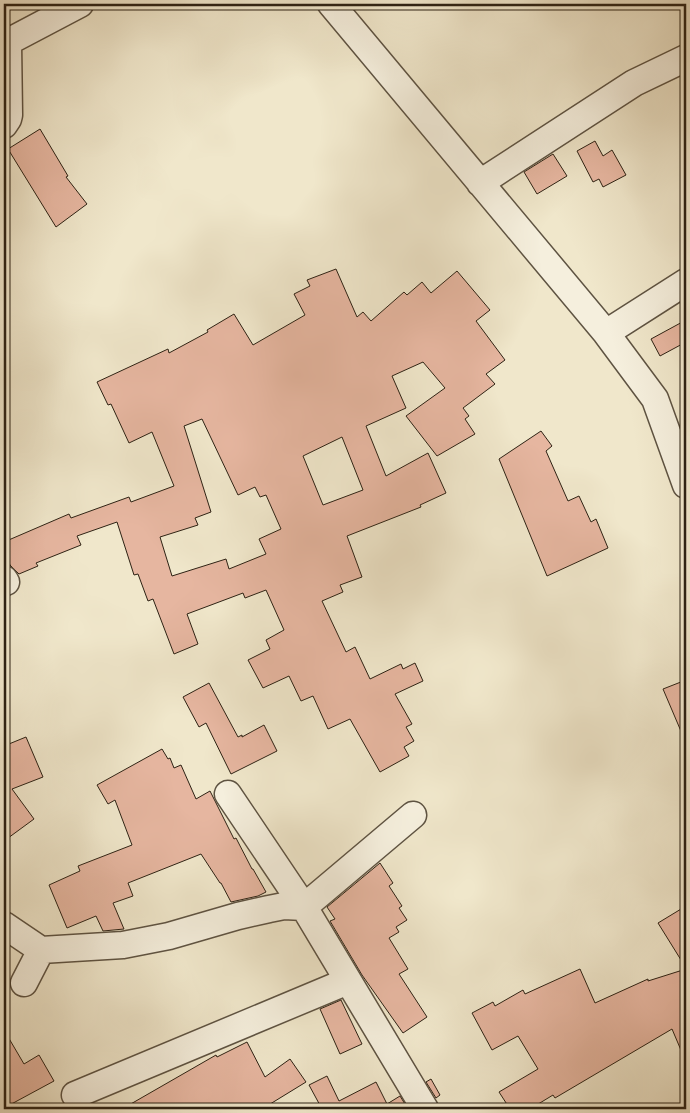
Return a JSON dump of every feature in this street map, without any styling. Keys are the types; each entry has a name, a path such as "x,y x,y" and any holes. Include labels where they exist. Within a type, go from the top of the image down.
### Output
{"street":[{"path":"4,125 9,115 6,43 80,4"},
{"path":"331,4 606,333 655,398 686,485"},
{"path":"480,183 634,83 686,58"},
{"path":"606,333 686,282"},
{"path":"228,794 304,907 425,1109"},
{"path":"4,925 41,950 123,945 168,936 268,909 284,906 304,907 413,815"},
{"path":"24,983 41,950"},
{"path":"76,1095 348,981"}],"building":[{"path":"40,129 68,176 66,177 87,204 56,227 8,149"},
{"path":"595,141 603,156 612,150 626,175 603,187 599,179 593,182 577,151"},
{"path":"553,154 567,176 537,194 524,172"},
{"path":"336,269 357,317 363,312 371,321 404,292 407,295 422,282 431,293 457,271 490,310 476,321 505,360 486,374 495,384 463,408 469,416 465,419 475,434 437,456 406,416 445,388 423,362 392,376 406,408 366,426 386,476 428,453 446,493 420,505 421,507 347,536 362,577 340,585 343,592 322,601 346,652 355,647 370,679 401,664 403,669 415,663 423,681 395,694 412,724 406,727 414,741 404,747 409,756 380,772 350,719 328,729 313,696 301,701 289,676 263,688 248,660 270,649 266,640 284,630 266,590 245,598 243,593 187,614 198,644 174,654 153,599 148,601 138,574 134,575 117,522 77,536 81,545 36,563 38,566 19,574 10,565 4,551 4,542 69,514 71,518 129,497 131,502 174,486 152,432 129,443 111,404 108,405 97,382 168,349 169,353 208,332 207,330 234,314 253,345 305,315 294,294 310,286 307,280","holes":["202,419 238,495 255,487 260,497 266,495 281,529 259,539 266,554 229,569 226,559 172,576 160,537 198,525 195,518 211,512 184,426","342,437 363,490 323,505 303,456"]},
{"path":"686,320 686,342 660,356 651,339"},
{"path":"541,431 552,446 546,451 568,501 579,496 591,522 596,519 608,548 547,576 499,459"},
{"path":"686,680 686,743 663,689"},
{"path":"209,683 238,737 242,735 242,737 264,725 277,751 231,774 206,723 199,727 183,697"},
{"path":"26,737 43,777 12,789 34,819 4,841 4,746"},
{"path":"162,749 168,759 170,758 174,768 181,765 196,799 210,791 234,839 236,838 266,892 258,896 231,902 221,883 201,854 128,883 133,896 113,903 124,929 103,931 96,916 67,928 49,885 80,871 78,866 132,845 115,800 108,804 97,785"},
{"path":"380,863 393,883 389,886 402,906 399,908 407,920 396,927 399,932 389,938 408,969 399,974 427,1017 403,1033 362,975 330,921 335,919 327,907"},
{"path":"686,906 686,968 658,923"},
{"path":"580,969 595,1003 648,979 648,981 686,969 686,1062 672,1029 555,1098 553,1095 530,1109 510,1109 499,1092 538,1069 518,1036 492,1050 472,1013 493,1002 495,1006 523,990 525,994"},
{"path":"341,1000 362,1044 340,1054 320,1009"},
{"path":"4,1030 24,1064 39,1055 54,1081 4,1108"},
{"path":"247,1042 265,1077 290,1059 306,1082 262,1109 122,1109 216,1055 217,1057"},
{"path":"327,1076 339,1101 376,1082 387,1104 400,1096 408,1109 322,1109 309,1085"},
{"path":"431,1079 440,1095 436,1098 426,1082"}]}
